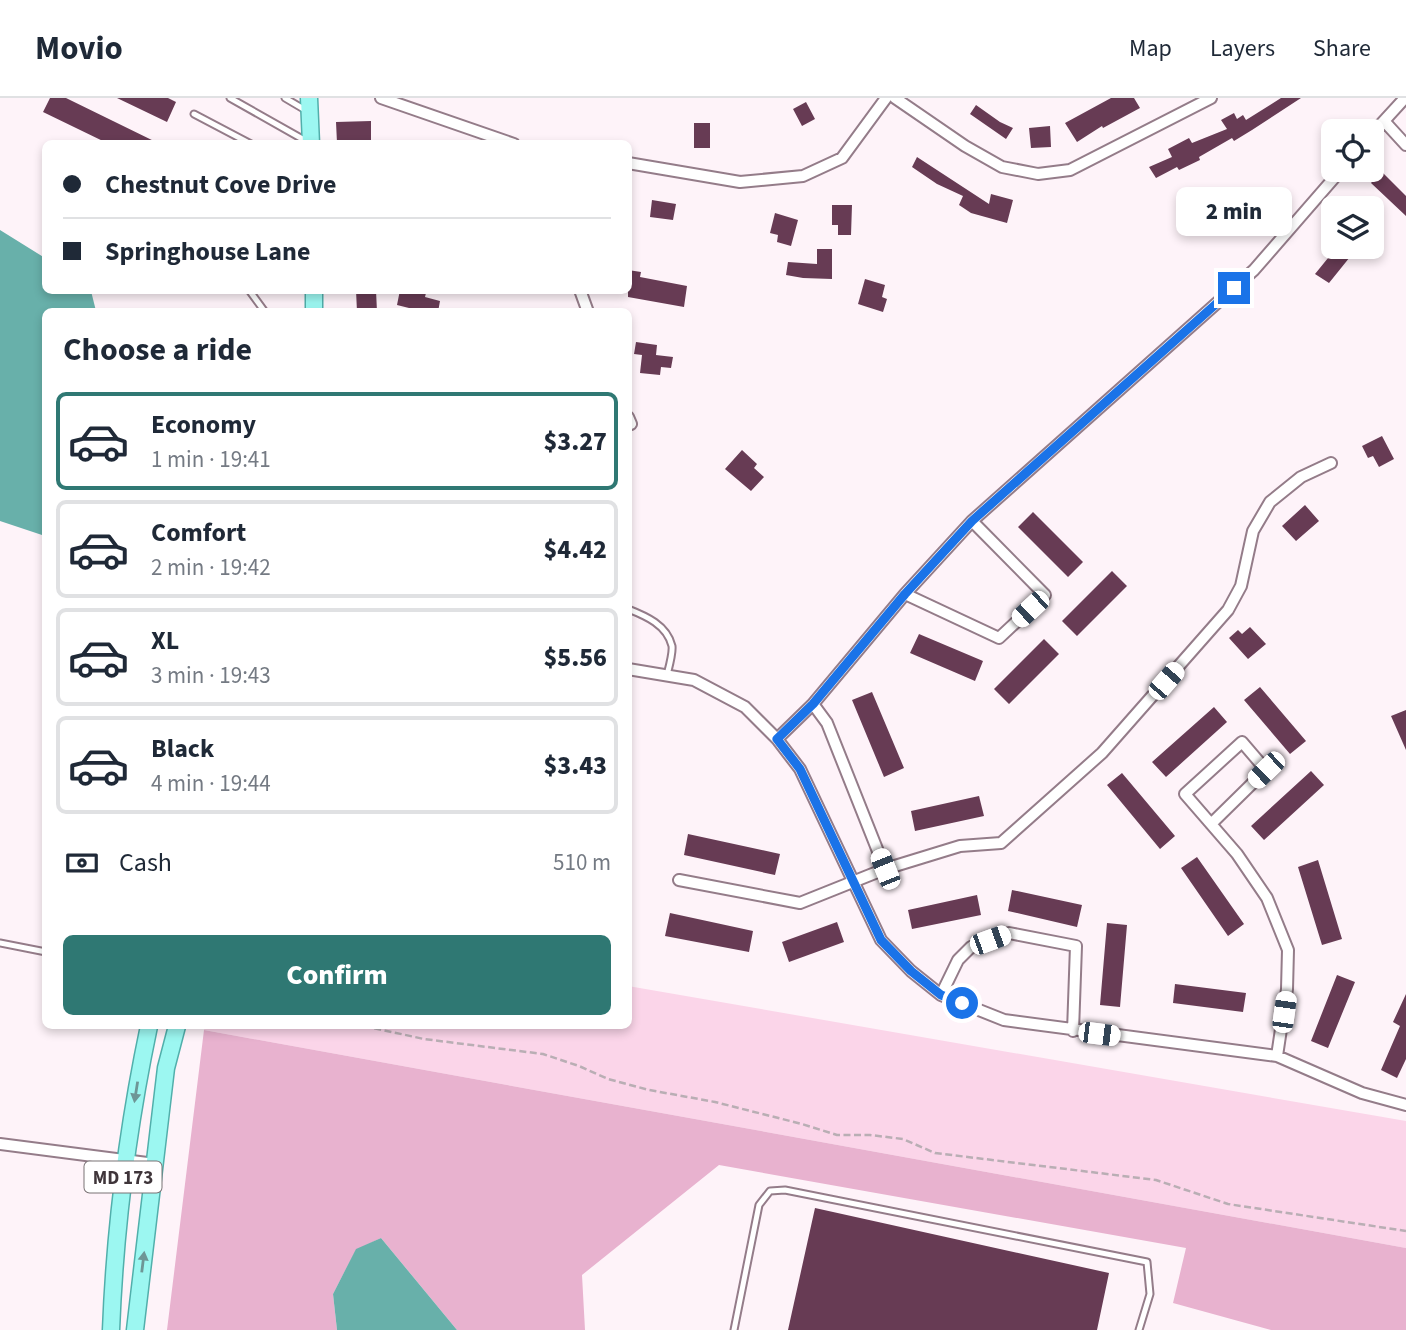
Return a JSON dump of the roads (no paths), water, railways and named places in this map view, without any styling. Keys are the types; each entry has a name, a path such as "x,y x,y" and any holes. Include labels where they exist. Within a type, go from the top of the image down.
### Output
{"main road":[{"path":"309,105 311,140"},
{"name":"MD 173","path":"111,1330 125,1160 148,1029"},
{"name":"MD 173","path":"135,1330 166,1068 176,1029"}],"street":[{"path":"381,98 502,140"},
{"path":"632,164 740,181 803,176 842,158 886,98"},
{"path":"895,98 965,146 1002,167 1038,174 1070,170 1211,98"},
{"path":"1405,98 1384,121 1406,145"},
{"path":"777,739 813,704 905,594 972,521 1254,270 1331,182"},
{"path":"679,880 800,903 885,869 960,846 1001,843 1102,752 1228,610 1241,586 1252,531 1270,502 1301,477 1331,463"},
{"path":"905,594 999,638 1045,594 972,521"},
{"path":"632,670 694,680 745,707 777,739 800,769 881,940 911,971 941,995 1004,1020 1277,1056 1362,1093 1406,1105"},
{"path":"813,704 827,723 885,869"},
{"path":"1211,824 1266,770 1242,742 1185,794 1211,824 1237,854 1267,898 1288,950 1287,989 1277,1056"},
{"path":"941,995 958,960 971,947 1009,933 1076,946 1073,1031"},
{"path":"0,1144 155,1164"}],"lane":[{"path":"230,98 304,140"},
{"path":"285,98 309,105"},
{"path":"194,114 245,140"},
{"path":"632,611 651,618 661,627 672,646 667,675"},
{"path":"0,943 42,951"},
{"path":"734,1330 759,1205 770,1191 785,1190 1147,1262 1150,1294 1139,1330"}]}
